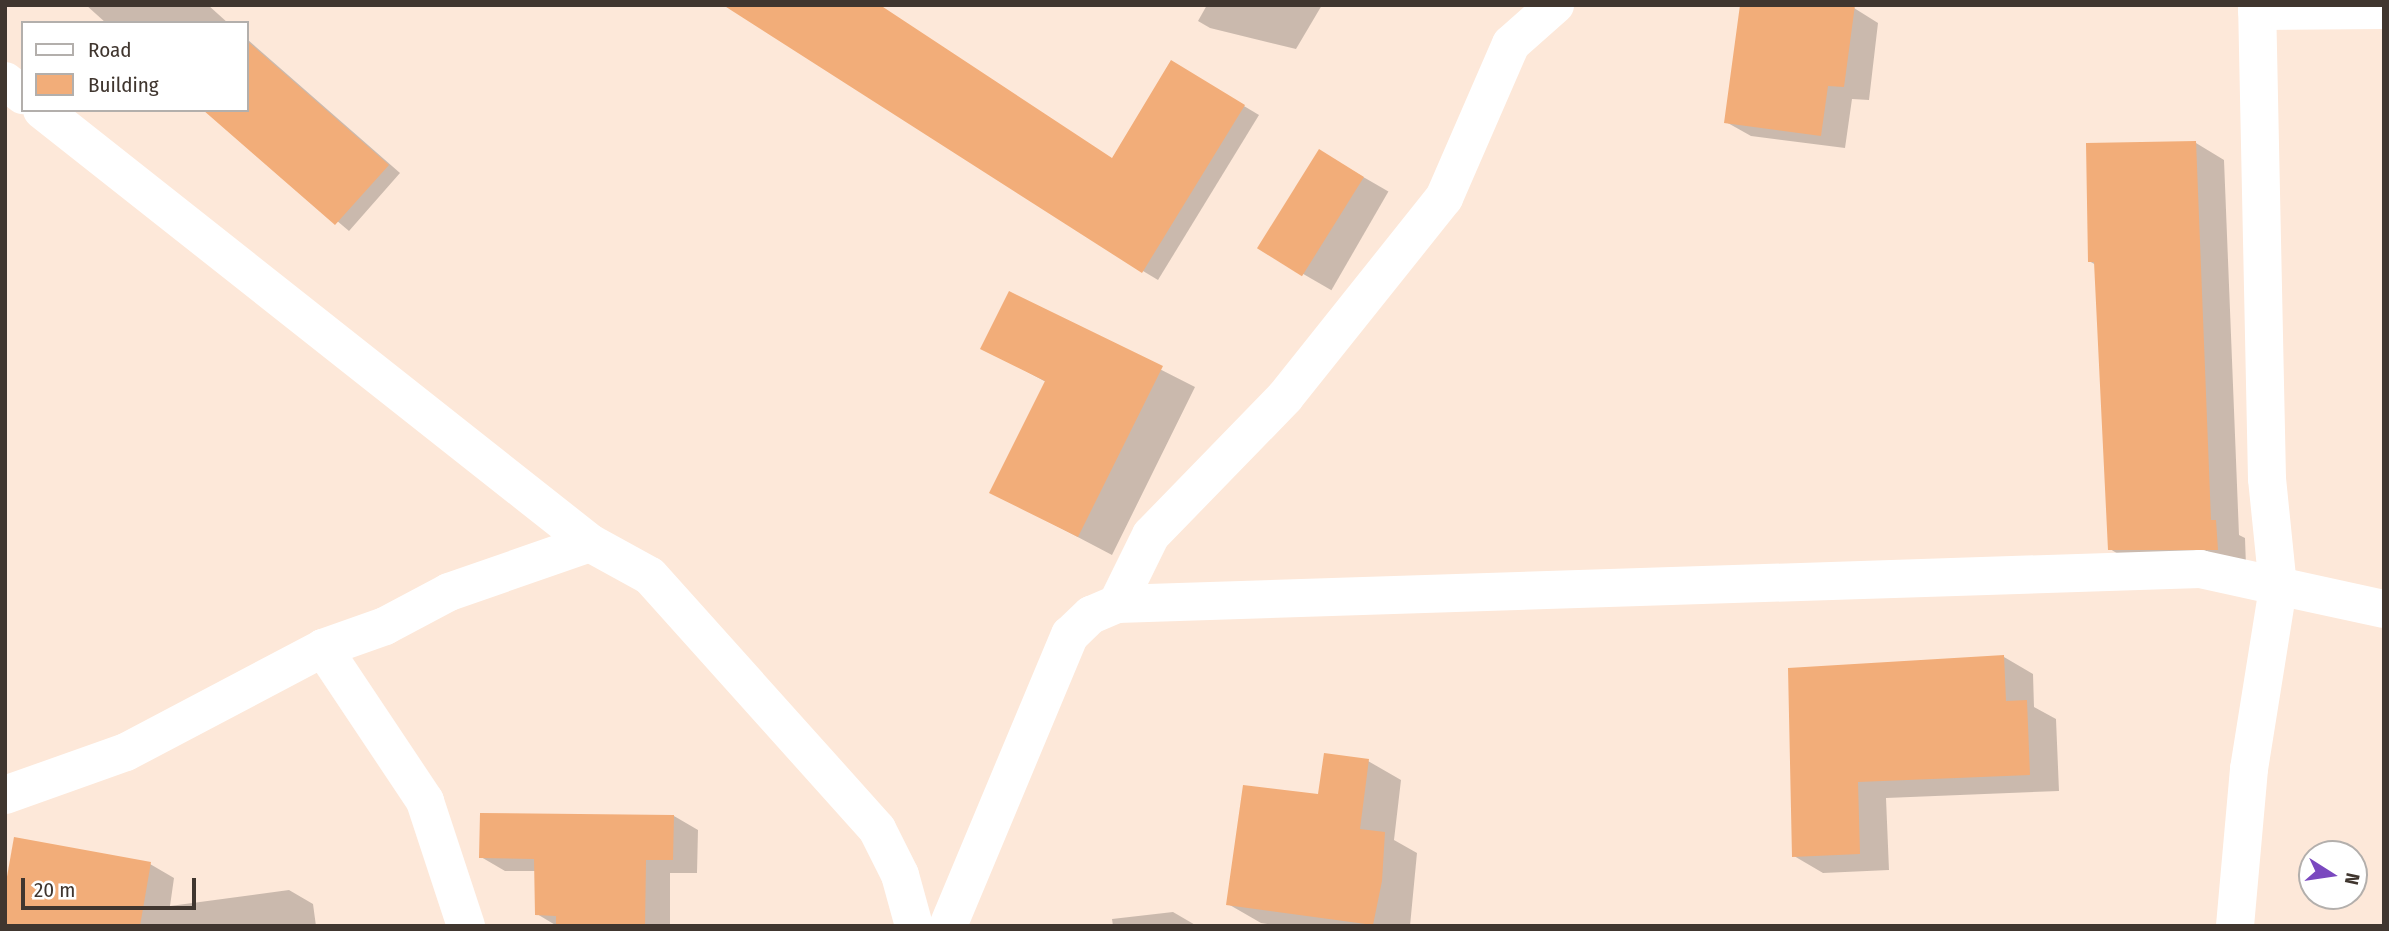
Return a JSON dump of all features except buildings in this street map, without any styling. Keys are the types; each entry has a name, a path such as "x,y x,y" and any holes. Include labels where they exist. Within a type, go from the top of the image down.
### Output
{"street":[{"path":"1117,604 1151,535 1285,397 1444,198 1511,44 1555,5"},
{"path":"2235,926 2249,769 2278,587 2267,479 2257,8 2384,10"},
{"path":"5,82 21,94"},
{"path":"45,112 590,543 650,576 877,829 900,874 914,926"},
{"path":"5,795 125,752 323,648 385,626 449,592 590,543"},
{"path":"948,926 1065,644 1091,615 1117,604 2200,569 2384,609"},
{"path":"323,648 425,801 466,926"}]}
